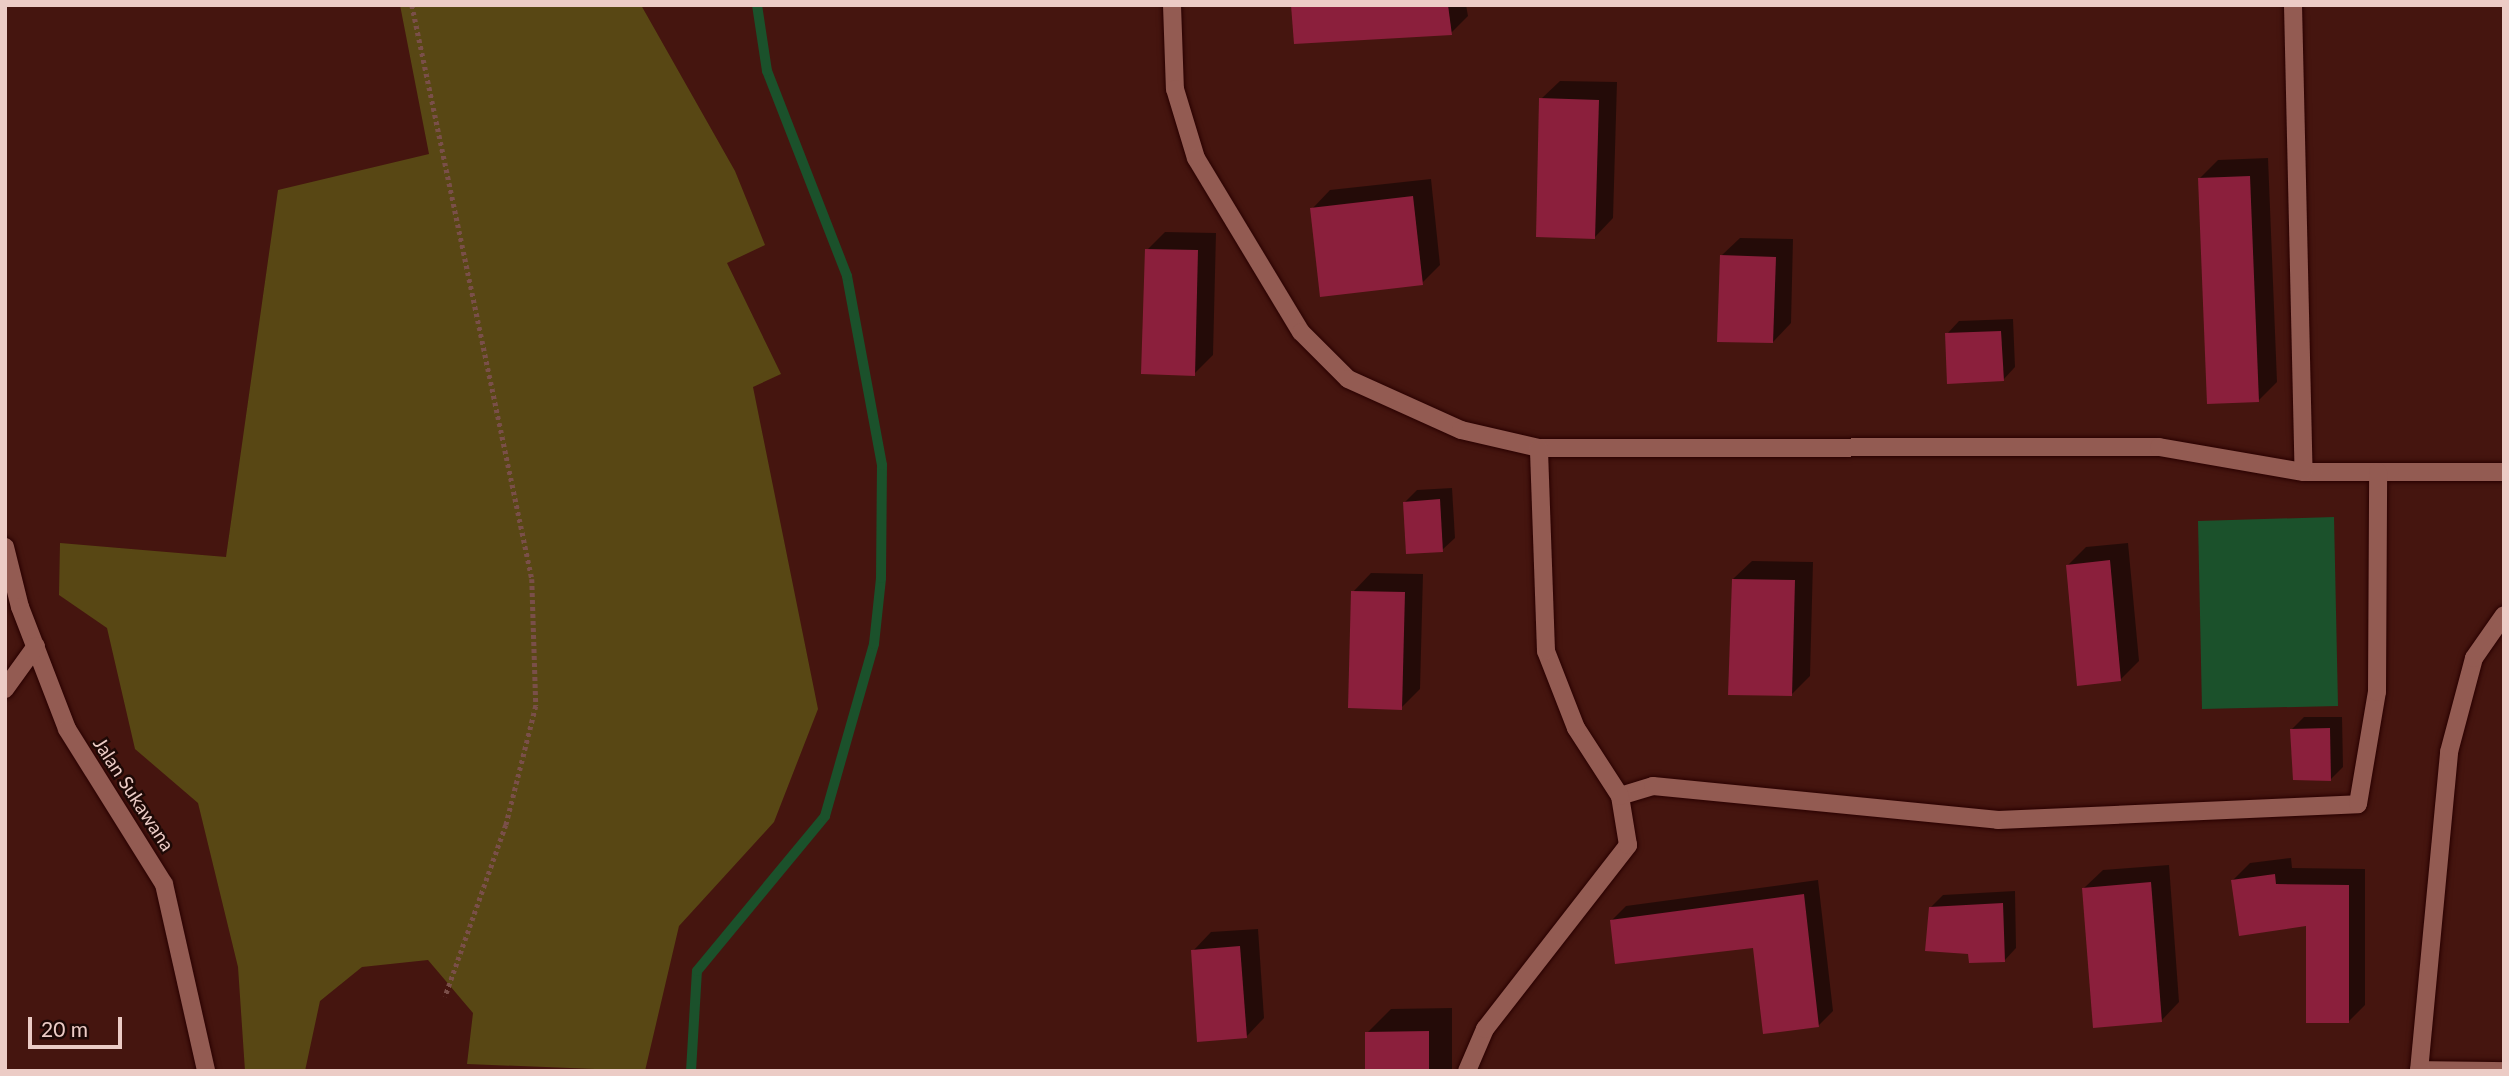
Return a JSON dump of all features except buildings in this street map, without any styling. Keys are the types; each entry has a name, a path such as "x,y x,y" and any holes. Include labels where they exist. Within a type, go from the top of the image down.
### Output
{"street":[{"path":"1172,5 1175,89 1196,158 1261,271 1323,359 1348,379 1425,417 1539,447 2178,448 2304,472 2504,472"},
{"path":"2293,5 2304,472"},
{"path":"1467,1071 1485,1029 1621,860 1630,826 1620,796 1576,728 1546,651 1539,447"},
{"path":"1620,796 1653,786 1997,820 2358,804 2377,692 2378,472"},
{"name":"Jalan Sukawana","path":"5,547 36,646 79,750 164,884 205,1063"},
{"path":"2504,615 2474,658 2449,752 2419,1071 2504,1071"},
{"path":"5,689 36,646"},
{"path":"189,1071 205,1063"}],"path":[{"path":"412,5 533,592 536,706 506,825 445,997"}],"shaded area":[{"path":"400,5 641,5 735,171 765,245 727,263 781,374 753,387 818,709 774,822 679,926 645,1071 467,1064 473,1013 428,960 362,967 320,1001 305,1071 245,1071 238,967 198,803 135,749 107,628 59,595 60,543 226,557 278,190 429,154"},
{"path":"2334,517 2338,706 2202,709 2198,521"}],"waterway":[{"path":"691,1071 697,971 825,816 874,644 881,578 882,465 847,276 767,71 757,5"}]}
